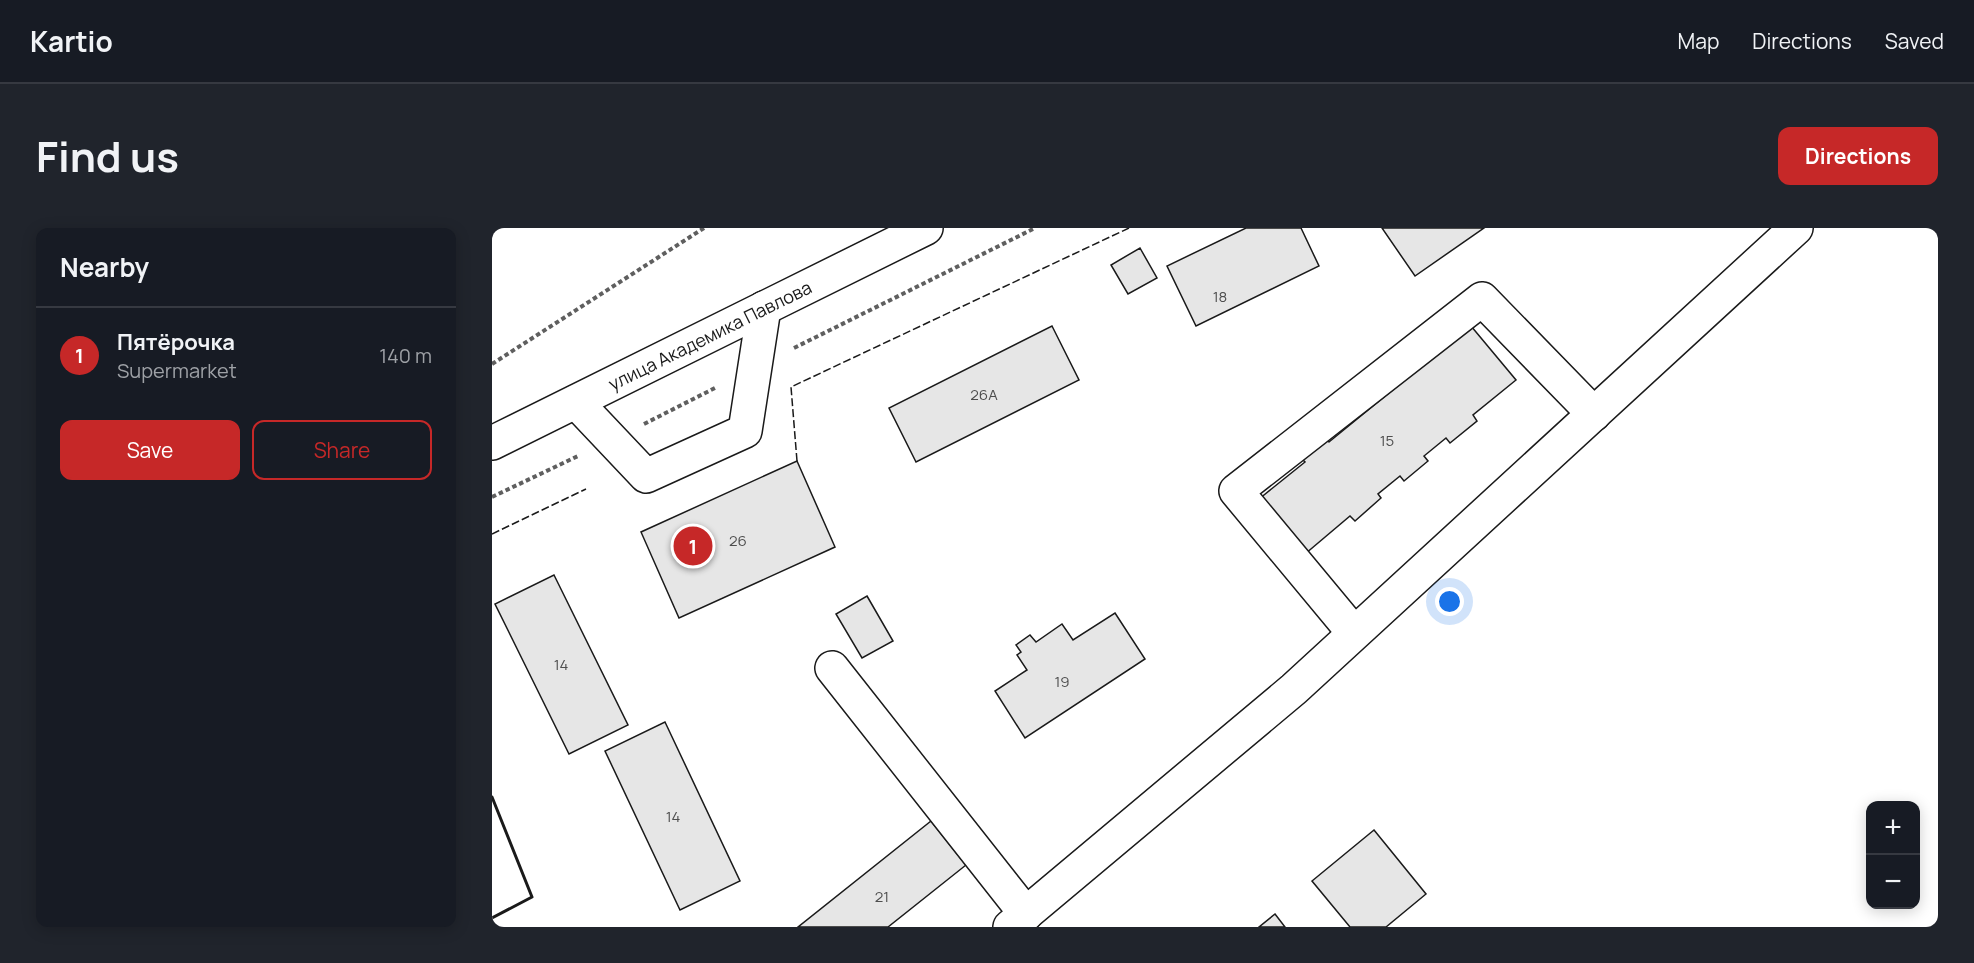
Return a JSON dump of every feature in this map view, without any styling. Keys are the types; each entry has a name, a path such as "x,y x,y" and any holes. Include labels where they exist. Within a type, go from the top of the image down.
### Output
{"street":[{"name":"улица Академика Павлова","path":"492,443 926,228"},
{"path":"832,668 1018,921 1294,689 1796,228"},
{"path":"1354,633 1236,490 1482,299 1594,414"},
{"path":"576,402 646,476 745,431 764,308"}],"path":[{"path":"492,364 704,228"}],"building":[{"path":"1246,228 1301,228 1319,266 1196,326 1167,266"},
{"path":"1382,228 1484,228 1415,276"},
{"path":"1140,248 1157,278 1128,294 1111,265"},
{"path":"1052,326 1079,380 916,462 889,408"},
{"path":"1471,326 1516,380 1473,415 1477,421 1450,443 1446,438 1424,456 1428,461 1404,481 1400,476 1378,494 1381,498 1355,521 1350,516 1305,554 1259,499 1305,462 1300,457 1325,436 1329,442"},
{"path":"797,461 835,547 679,618 641,532"},
{"path":"554,575 628,725 569,754 495,604"},
{"path":"867,596 893,641 862,658 836,614"},
{"path":"1115,613 1145,659 1025,738 995,691 1027,670 1017,655 1021,652 1016,645 1030,635 1036,642 1062,624 1073,640"},
{"path":"665,722 740,881 680,910 605,751"},
{"path":"931,821 966,865 888,927 798,927"},
{"path":"1374,830 1426,894 1386,927 1350,927 1312,881"},
{"path":"1275,914 1285,927 1259,927"}],"fence":[{"path":"797,461 791,387 1129,228"},
{"path":"492,534 586,489"}],"wall":[{"path":"492,797 532,897 492,918"}],"place":[{"name":"Пятёрочка","path":"693,546"}]}
